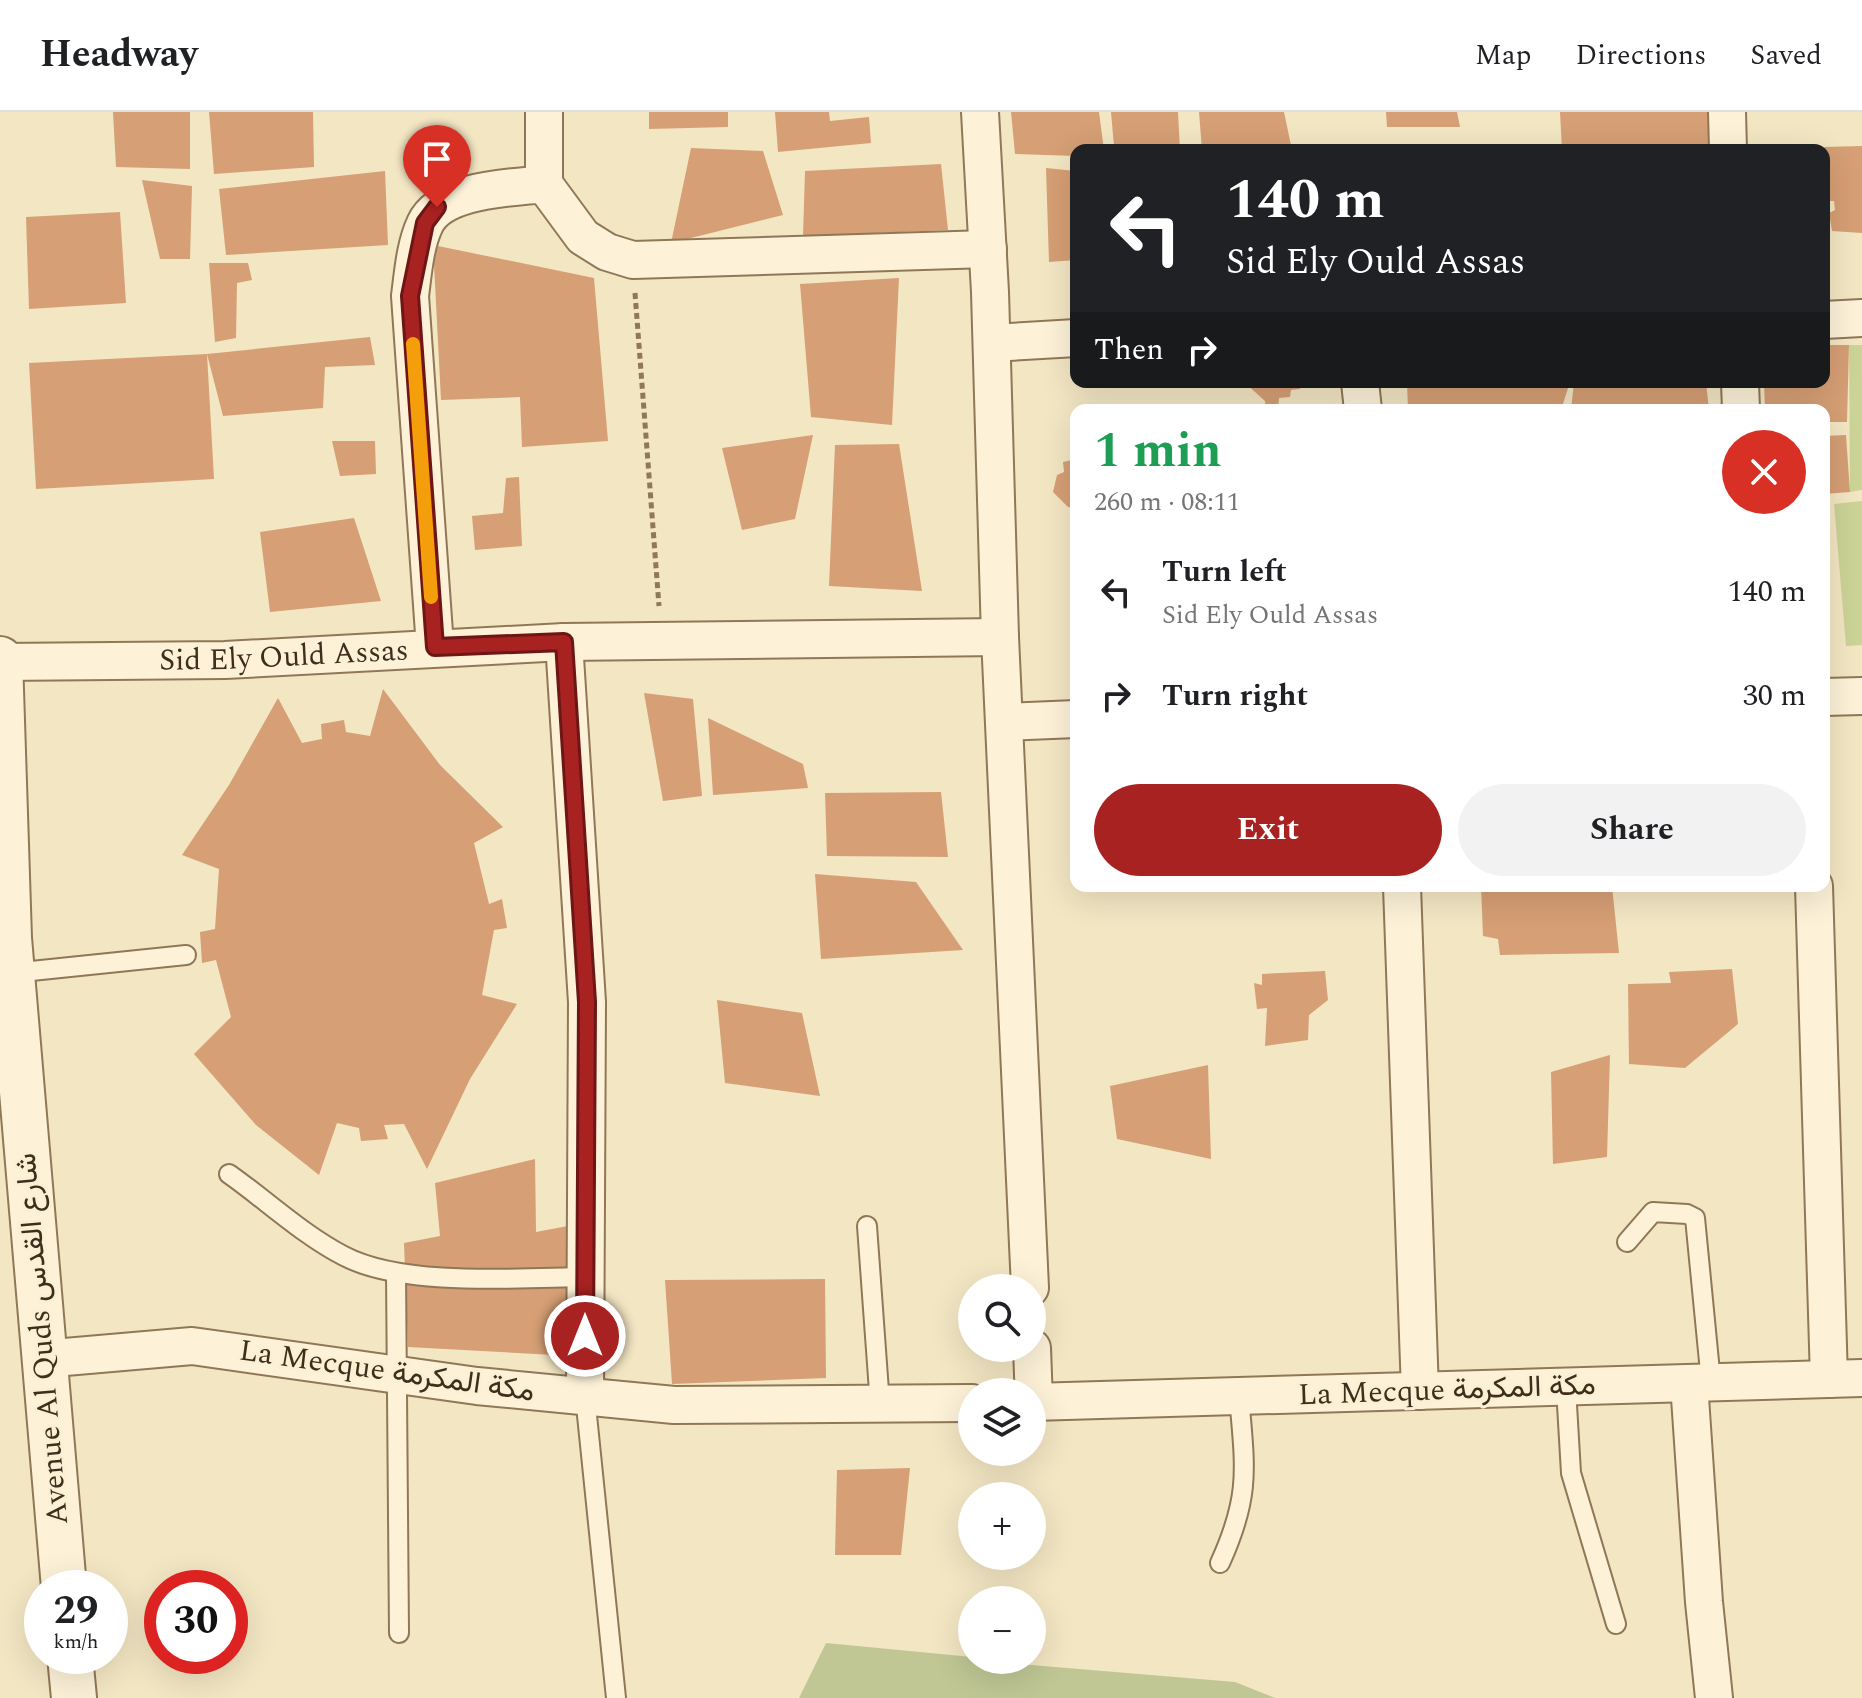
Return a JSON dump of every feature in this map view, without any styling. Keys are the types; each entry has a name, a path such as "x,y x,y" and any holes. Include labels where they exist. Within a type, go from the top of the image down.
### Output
{"street":[{"path":"544,112 544,184 583,237 607,252 633,260 988,249"},
{"path":"980,112 1029,1274"},
{"path":"1727,112 1728,144"},
{"path":"435,647 410,296 415,261 425,223 437,207 493,190 544,184"},
{"path":"1830,320 1862,318"},
{"path":"992,343 1070,338"},
{"name":"Sid Ely Ould Assas","path":"0,660 225,660 564,642 1000,637"},
{"path":"564,642 587,1002 585,1396"},
{"name":"Avenue Al Quds شارع القدس","path":"0,660 12,973 42,1359 62,1570"},
{"path":"1830,697 1862,696"},
{"path":"1005,722 1070,719"},
{"path":"1402,892 1420,1391"},
{"path":"1814,892 1846,1379"},
{"name":"La Mecque مكة المكرمة","path":"42,1359 192,1346 399,1375 674,1405 958,1403"},
{"name":"La Mecque مكة المكرمة","path":"1046,1402 1846,1379"},
{"path":"1700,1382 1704,1602 1714,1698"},
{"path":"72,1674 74,1698"}],"lane":[{"path":"12,973 186,955"},
{"path":"229,1174 344,1256 396,1273 497,1278 586,1277"},
{"path":"1627,1242 1653,1212 1687,1214 1695,1218 1700,1382"},
{"path":"867,1226 880,1405"},
{"path":"396,1273 399,1633"},
{"path":"1566,1388 1571,1473 1616,1624"},
{"path":"585,1396 616,1698"},
{"path":"1220,1563 1237,1527 1246,1486 1239,1396"}],"path":[{"path":"633,260 662,641"}],"green space":[{"path":"1849,345 1862,345 1862,490 1850,492"},
{"path":"1862,501 1862,645 1846,646 1834,504"},
{"path":"826,1643 958,1656 958,1674 1046,1674 1046,1666 1235,1682 1275,1698 799,1698"}],"building":[{"path":"113,112 190,112 190,169 116,167"},
{"path":"209,112 313,112 314,167 214,174"},
{"path":"649,112 728,112 728,127 649,129"},
{"path":"775,112 829,112 830,121 869,117 871,143 778,152"},
{"path":"1011,112 1099,112 1103,144 1070,144 1070,156 1015,154"},
{"path":"1111,112 1178,112 1180,144 1114,144"},
{"path":"1199,112 1284,112 1291,144 1202,144"},
{"path":"1386,112 1457,112 1460,127 1387,127"},
{"path":"1560,112 1709,112 1712,144 1562,144"},
{"path":"1862,146 1862,233 1832,231 1830,212 1835,210 1834,201 1830,201 1830,147"},
{"path":"691,148 763,151 783,215 671,243"},
{"path":"941,164 948,230 803,236 805,171"},
{"path":"1046,168 1070,170 1070,260 1049,262"},
{"path":"385,171 388,245 226,255 219,189"},
{"path":"142,180 192,186 190,259 160,259"},
{"path":"120,212 126,303 29,309 26,217"},
{"path":"433,245 594,278 608,441 522,447 520,397 441,400"},
{"path":"209,263 248,263 252,280 237,283 236,338 215,342"},
{"path":"899,278 892,425 811,417 800,284"},
{"path":"370,337 375,365 325,367 323,408 223,416 207,354"},
{"path":"1830,345 1849,345 1847,422 1830,422 1830,404 1765,404 1764,388 1830,388"},
{"path":"207,354 214,479 36,489 29,363"},
{"path":"1251,388 1300,388 1291,390 1290,397 1279,398 1278,404 1265,404"},
{"path":"1407,388 1568,388 1563,404 1408,404"},
{"path":"1573,388 1707,388 1708,404 1572,404"},
{"path":"813,435 795,519 742,530 722,448"},
{"path":"1846,435 1850,492 1830,494 1830,436"},
{"path":"332,441 375,441 376,474 340,476"},
{"path":"899,444 922,591 829,586 835,445"},
{"path":"1070,460 1070,507 1053,492 1057,475 1064,472 1063,462"},
{"path":"519,477 522,546 475,550 472,516 503,513 506,478"},
{"path":"354,518 381,601 270,612 260,532"},
{"path":"383,689 440,765 503,827 474,843 489,904 502,899 507,928 494,930 482,995 517,1004 470,1079 427,1169 404,1124 384,1125 388,1139 361,1141 359,1128 337,1123 319,1175 256,1125 194,1054 231,1017 216,960 202,963 200,932 215,929 219,869 182,855 229,785 278,698 302,743 322,739 321,724 344,720 346,732 370,736"},
{"path":"644,693 693,699 702,796 663,801"},
{"path":"708,718 803,764 808,788 713,795"},
{"path":"941,792 948,857 827,856 825,793"},
{"path":"815,874 916,882 963,950 821,959"},
{"path":"1481,892 1613,892 1619,953 1500,955 1498,939 1483,936"},
{"path":"1732,969 1738,1024 1685,1068 1629,1064 1628,984 1671,983 1669,972"},
{"path":"1325,971 1328,1000 1309,1015 1308,1040 1265,1046 1267,1008 1257,1009 1254,983 1262,985 1262,974"},
{"path":"717,1000 802,1013 820,1096 725,1083"},
{"path":"1610,1055 1607,1157 1553,1164 1551,1072"},
{"path":"1208,1065 1211,1159 1117,1139 1110,1086"},
{"path":"535,1159 536,1232 573,1225 573,1356 408,1347 404,1243 440,1236 435,1183"},
{"path":"825,1279 826,1378 672,1384 665,1280"},
{"path":"910,1468 901,1555 835,1555 837,1470"}],"slow traffic":[{"path":"413,344 431,597"}],"route":[{"path":"437,207 425,223 410,296 435,647 564,642 587,1002 585,1336"}]}
